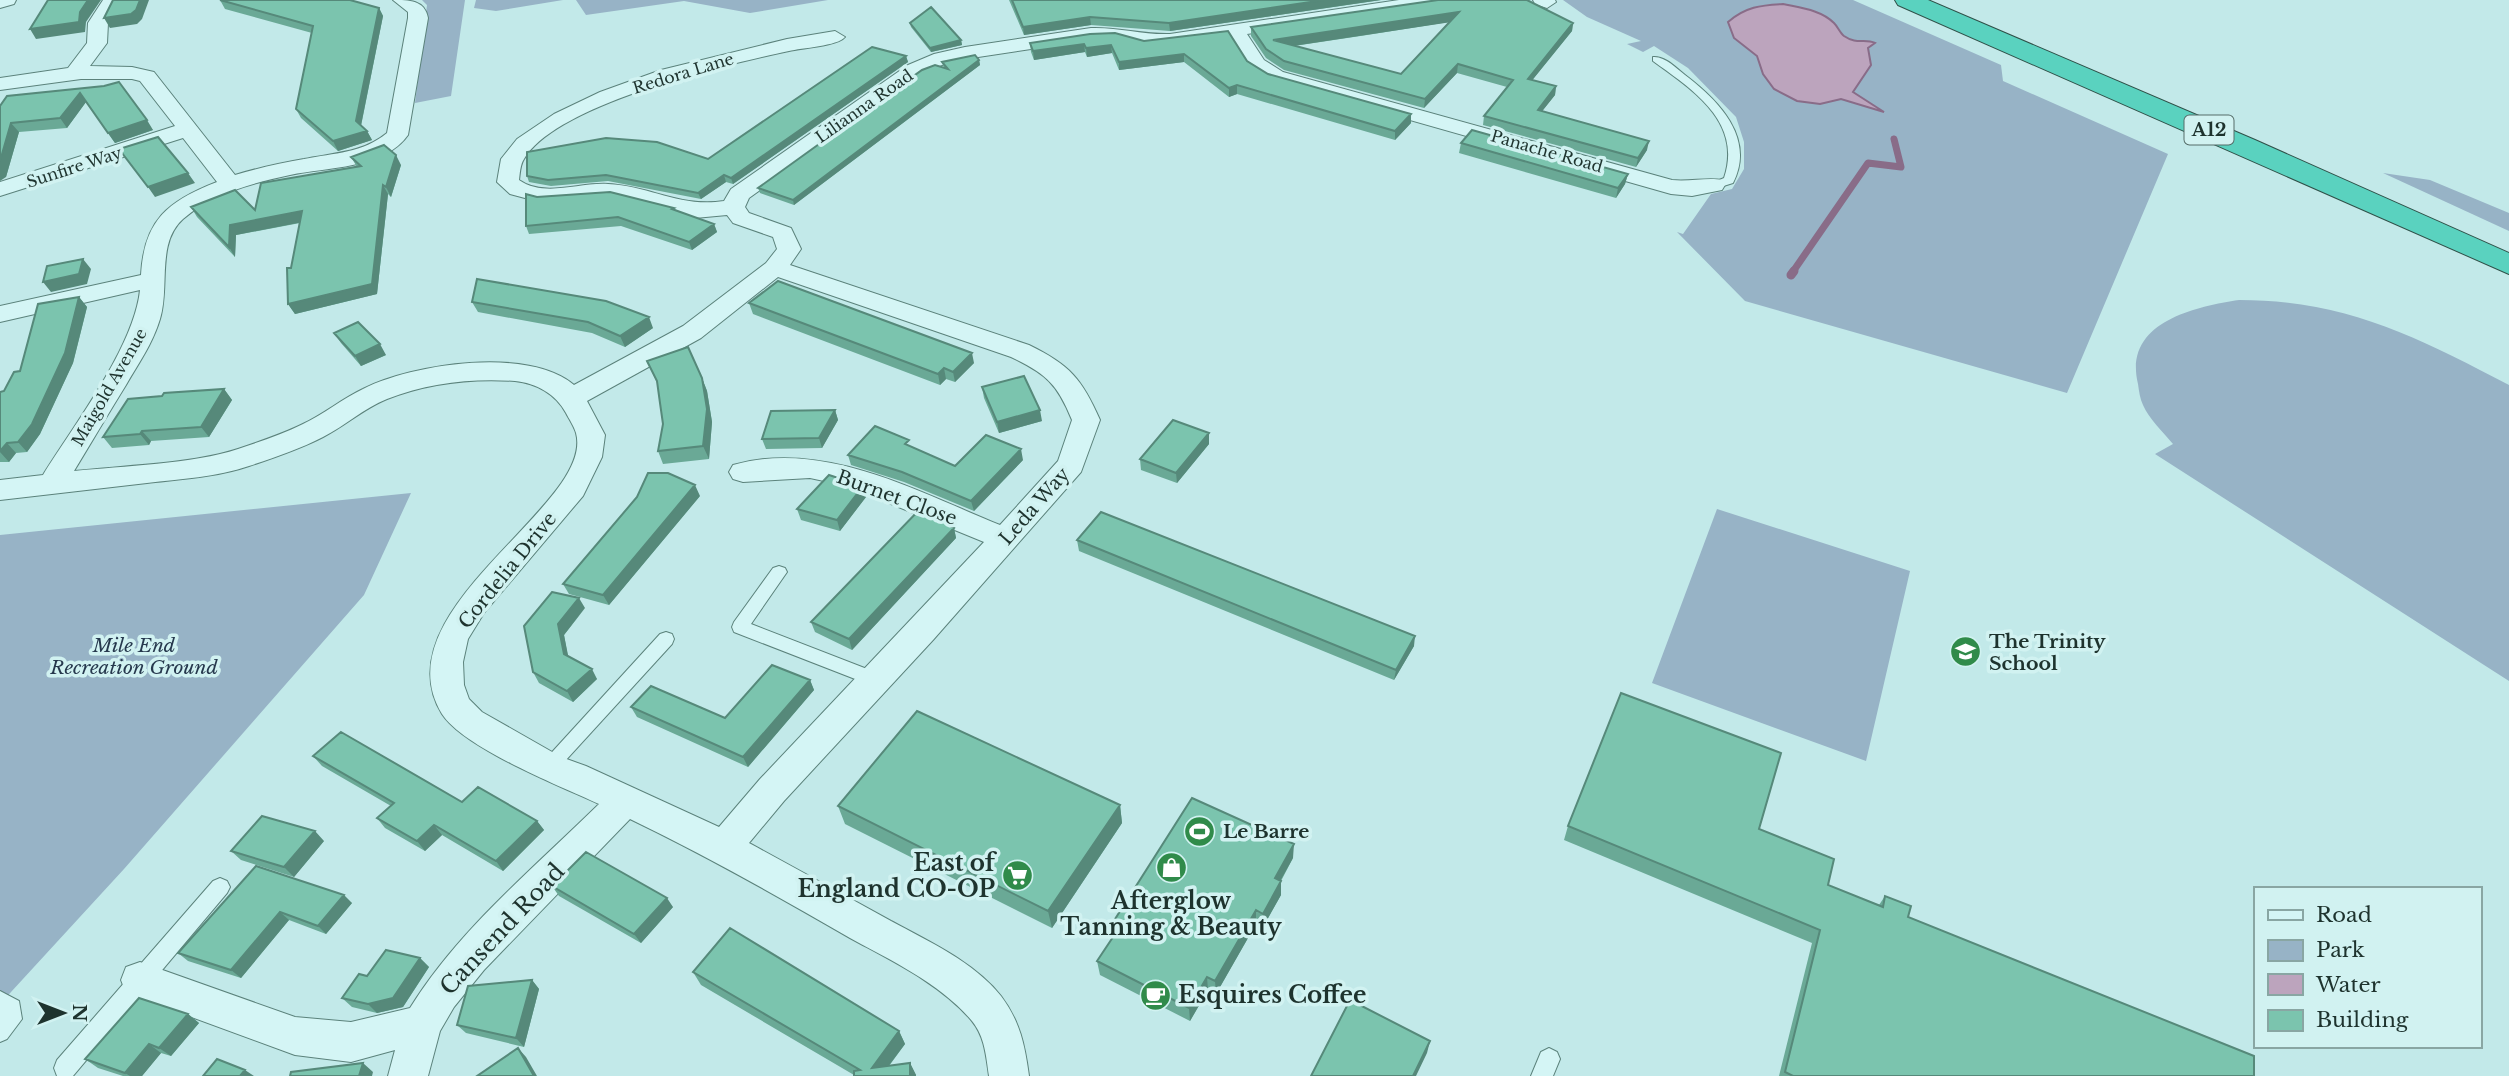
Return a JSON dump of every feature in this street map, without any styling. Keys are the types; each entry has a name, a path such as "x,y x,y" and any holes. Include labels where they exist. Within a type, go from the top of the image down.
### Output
{"highway":[{"name":"A12","path":"1907,0 2245,146 2509,265"},
{"name":"A12","path":"1952,0 2257,130 2509,244"}],"street":[{"path":"0,2 7,0"},
{"path":"74,76 97,43 98,23 112,0"},
{"name":"Maigold Avenue","path":"52,484 137,344 152,301 158,236 163,228 186,206 230,185 279,171 366,154 383,147 397,135 418,19 417,9 402,0"},
{"name":"Lilianna Road","path":"733,206 739,194 915,69 941,58 1091,34 1117,33 1144,41 1170,40 1234,30 1329,7 1437,0"},
{"name":"Panache Road","path":"1234,30 1256,64 1276,76 1671,187 1692,189 1714,185"},
{"name":"Redora Lane","path":"733,206 692,211 634,192 600,190 542,196 518,191 508,182 508,170 514,155 527,142 548,127 601,99 669,74 709,66 780,45 835,37"},
{"path":"0,83 121,71 147,76 230,185"},
{"name":"Sunfire Way","path":"0,190 188,129"},
{"path":"0,490 192,468 240,459 312,431 374,394 441,375 474,371 519,373 561,388 572,398 692,332 775,268 789,249 783,233 741,218 733,206"},
{"name":"Leda Way","path":"724,848 772,790 874,678 922,631 1071,465 1086,420 1070,383 1049,365 1020,351 775,268"},
{"path":"0,314 153,280"},
{"name":"Cordelia Drive","path":"572,398 591,435 588,457 573,489 473,605 453,637 447,662 449,685 455,706 470,722 549,766 724,848 916,955 960,983 988,1009 1004,1038 1009,1076"},
{"name":"Burnet Close","path":"743,472 810,468 853,477 1005,539"},
{"name":"Cansend Road","path":"408,1076 422,1024 440,994 470,957 626,800"},
{"path":"140,980 295,1036 351,1042 422,1024"}],"lane":[{"name":"Panache Road","path":"1657,59 1703,98 1733,131 1738,151 1736,167 1729,180 1714,185"},
{"path":"779,572 740,627 874,678"},
{"path":"549,766 666,639"},
{"path":"65,1068 219,887"}],"green space":[{"path":"422,0 465,0 451,96 415,103 427,5"},
{"path":"476,0 563,0 496,11 474,8"},
{"path":"576,0 828,0 750,13 684,1 586,15"},
{"path":"1563,0 1853,0 2001,65 2003,81 2168,154 2067,393 1745,301 1677,232 1683,234 1711,194 1732,189 1744,169 1744,142 1736,117 1688,68 1654,46 1643,52 1627,44 1641,41 1587,17"},
{"path":"2383,173 2430,180 2509,213 2509,231"},
{"path":"2239,300 2313,307 2380,324 2443,351 2509,385 2509,681 2155,454 2173,444 2149,415 2141,400 2136,363 2141,346 2151,332 2183,314"},
{"name":"Mile End Recreation Ground","path":"411,493 364,595 124,869 0,1004 0,535"},
{"path":"1717,509 1910,571 1866,761 1652,683"}],"water":[{"path":"1783,4 1823,15 1849,39 1875,43 1868,48 1871,65 1853,92 1884,112 1841,99 1820,104 1797,101 1774,89 1763,74 1757,56 1734,38 1728,22 1754,8"}],"building":[{"path":"48,0 88,0 80,12 79,22 30,29"},
{"path":"113,0 140,0 131,14 104,18"},
{"path":"220,0 350,0 379,8 356,121 367,131 333,141 296,109 313,26"},
{"path":"1012,0 1324,0 1169,23 1090,17 1023,27"},
{"path":"1438,0 1527,0 1573,23 1528,79 1556,86 1538,110 1649,141 1638,158 1484,116 1513,80 1458,64 1425,99 1284,61 1266,49 1251,27","holes":["1459,12 1401,74 1273,40"]},
{"path":"931,7 961,40 930,48 910,23"},
{"path":"1228,31 1247,61 1268,74 1411,114 1395,131 1237,85 1229,88 1184,54 1119,62 1111,45 1086,48 1084,44 1033,51 1030,43 1090,34 1115,33 1144,41"},
{"path":"872,47 906,56 731,178 724,175 698,193 606,175 548,180 527,176 527,152 606,138 657,142 708,159"},
{"path":"975,55 979,60 793,200 758,188 922,70 935,65 948,69 942,62"},
{"path":"119,82 147,120 108,133 80,93 60,118 11,123 0,161 0,106 7,96 104,86"},
{"path":"1472,130 1628,174 1618,188 1461,143"},
{"path":"158,137 188,173 148,187 119,149"},
{"path":"384,145 396,155 386,187 383,185 372,284 288,304 287,268 291,268 302,211 230,225 229,247 191,207 235,190 255,210 261,183 361,166 351,157"},
{"path":"610,192 674,208 672,209 714,224 689,242 618,217 526,226 526,194 537,197"},
{"path":"83,259 79,274 43,282 47,266"},
{"path":"477,279 606,301 649,317 620,336 588,322 472,302"},
{"path":"778,281 972,353 953,372 944,368 938,374 749,303"},
{"path":"79,297 65,353 32,424 18,442 7,443 0,451 0,392 4,391 14,372 20,371 38,304"},
{"path":"358,322 380,344 355,356 334,333"},
{"path":"688,347 702,378 707,409 703,446 658,451 663,424 657,381 647,361"},
{"path":"1024,376 1040,410 997,422 982,387"},
{"path":"224,389 201,427 103,437 128,399 162,396 164,393"},
{"path":"835,410 819,438 762,439 771,411"},
{"path":"1173,420 1209,433 1176,473 1140,459"},
{"path":"875,426 909,440 905,444 955,466 986,435 1021,449 971,501 902,472 848,455"},
{"path":"648,473 668,473 695,485 603,595 563,584 637,497"},
{"path":"829,475 863,486 837,520 797,509"},
{"path":"920,509 951,522 948,525 954,528 849,639 811,622"},
{"path":"1101,512 1415,636 1396,670 1077,540"},
{"path":"552,592 579,598 558,624 564,654 592,669 567,691 533,672 524,626"},
{"path":"772,665 810,680 743,757 631,707 651,686 725,718"},
{"path":"1621,693 1781,753 1759,829 1834,859 1828,885 1883,907 1885,896 1911,906 1908,917 2254,1056 2254,1076 1793,1076 1785,1072 1820,930 1568,826"},
{"name":"East of England CO-OP","path":"917,711 1120,805 1048,911 838,806"},
{"path":"341,732 462,802 478,787 537,821 496,861 434,825 417,841 377,818 394,803 313,756"},
{"path":"1192,798 1294,844 1275,878 1281,881 1263,914 1256,910 1215,981 1207,977 1189,1008 1097,961 1117,931 1110,927"},
{"path":"262,816 315,831 284,867 231,851"},
{"path":"586,852 667,898 634,934 552,886"},
{"path":"256,866 344,895 318,926 280,912 231,970 178,953"},
{"path":"730,928 899,1031 872,1068 910,1063 910,1076 854,1076 854,1071 860,1070 693,972"},
{"path":"386,950 420,958 393,998 368,1004 342,998 359,974 367,976"},
{"path":"532,980 516,1038 457,1025 468,986"},
{"path":"139,998 188,1014 159,1048 149,1044 125,1073 85,1059"},
{"path":"1350,1000 1430,1041 1413,1076 1311,1076"},
{"path":"518,1048 534,1076 477,1076"},
{"path":"217,1059 245,1070 240,1076 203,1076"},
{"path":"363,1063 359,1076 290,1076 291,1072"}],"waterway":[{"path":"1792,273 1868,163 1901,167 1894,139"},
{"path":"1791,275 1794,271"}],"place":[{"name":"The Trinity School","path":"1966,652"},
{"name":"Le Barre","path":"1200,831"},
{"name":"Afterglow Tanning & Beauty","path":"1171,867"},
{"name":"East of England CO-OP","path":"1018,876"},
{"name":"Esquires Coffee","path":"1155,995"}]}
